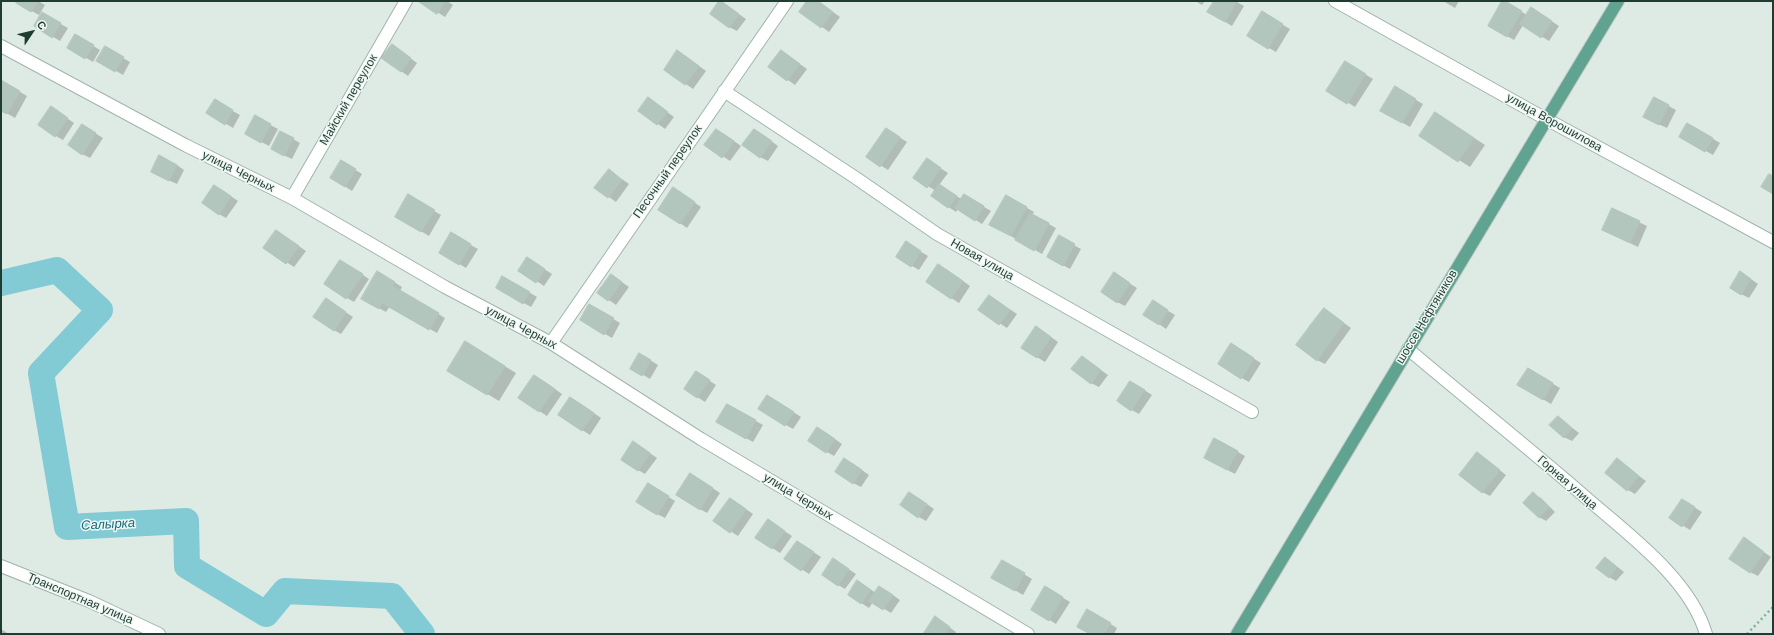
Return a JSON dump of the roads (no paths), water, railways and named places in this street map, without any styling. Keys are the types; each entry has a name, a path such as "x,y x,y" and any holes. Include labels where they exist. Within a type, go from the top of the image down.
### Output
{"main road":[{"name":"шоссе Нефтяников","path":"1237,634 1618,1"}],"street":[{"name":"Майский переулок","path":"292,198 406,1"},
{"name":"Песочный переулок","path":"551,343 787,1"},
{"name":"улица Ворошилова","path":"1335,1 1546,119 1773,242"},
{"name":"улица Черных","path":"1,46 185,145 292,198 445,287 551,343 701,439 1028,634"},
{"name":"Новая улица","path":"724,91 849,173 937,234 1252,412"},
{"name":"Горная улица","path":"1408,349 1642,547 1667,572 1682,590 1695,608 1706,634"},
{"name":"Транспортная улица","path":"1,566 89,601 159,634"}],"waterway":[{"name":"Салырка","path":"1,283 57,270 100,310 41,373 67,527 186,521 187,566 266,614 285,591 392,596 422,634"}]}
